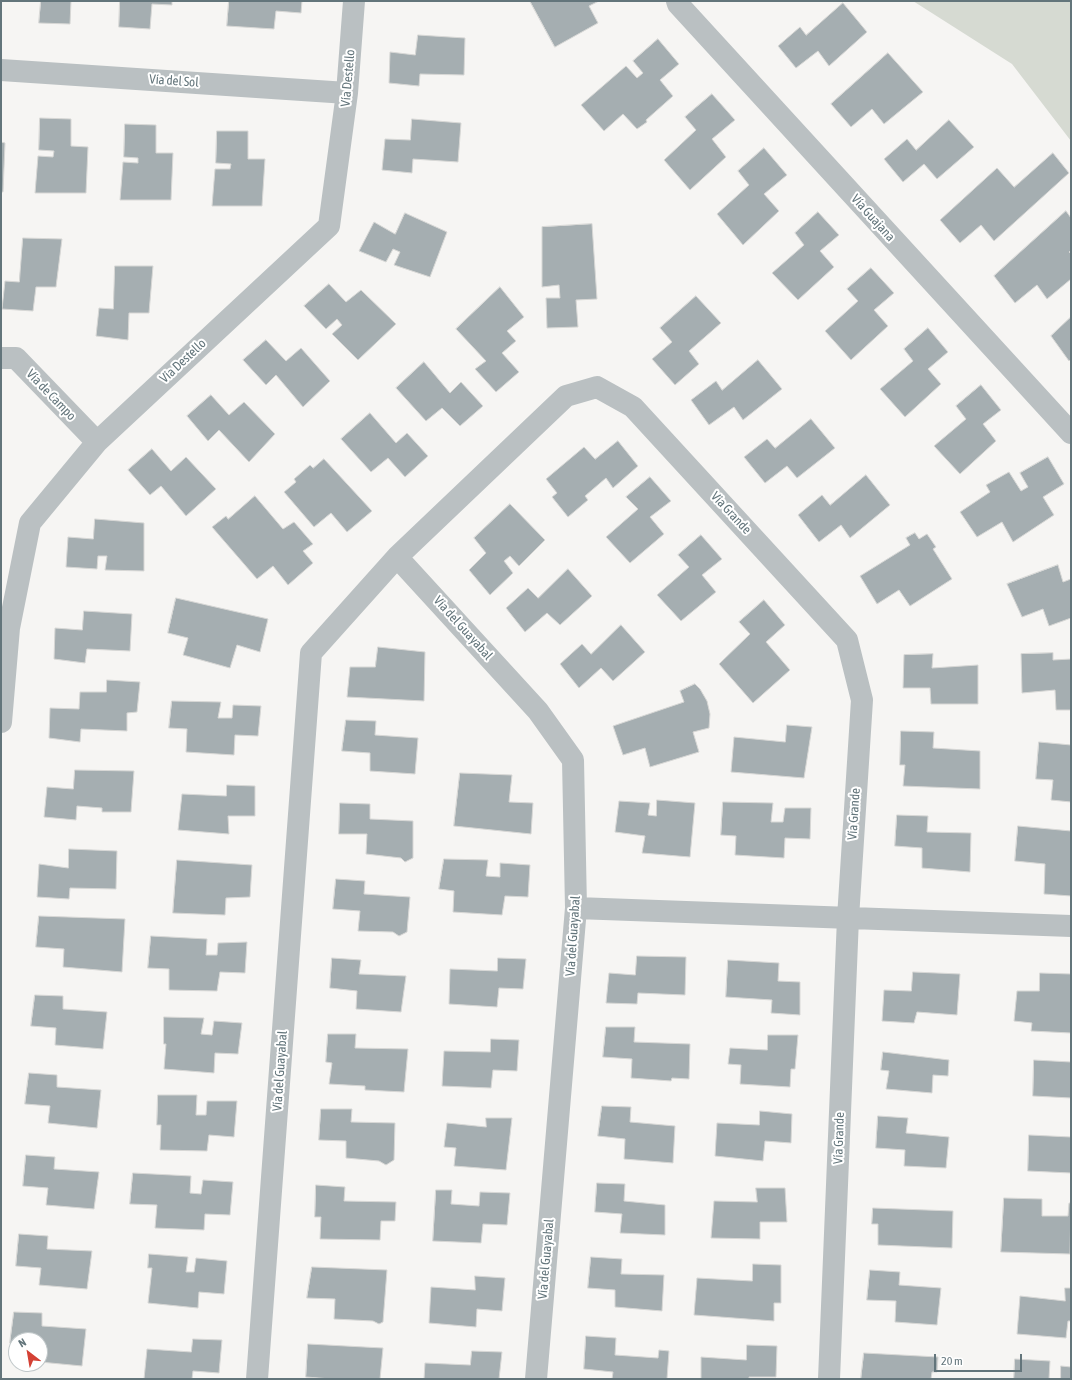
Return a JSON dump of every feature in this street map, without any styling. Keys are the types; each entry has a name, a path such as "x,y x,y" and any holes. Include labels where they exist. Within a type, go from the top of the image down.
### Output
{"street":[{"name":"Vía Destello","path":"1,722 5,628 30,522 97,442 329,226 347,93 354,1"},
{"name":"Vía Guajana","path":"677,1 678,4 1071,433"},
{"name":"Vía del Sol","path":"1,70 347,93"},
{"name":"Vía de Campo","path":"1,358 16,358 97,442"},
{"name":"Vía Grande","path":"566,396 597,387 633,407 848,640 862,700 848,918 829,1379"},
{"name":"Vía del Guayabal","path":"257,1379 311,653 397,557 566,396"},
{"name":"Vía del Guayabal","path":"397,557 538,711 573,760 576,908 536,1379"},
{"path":"576,908 1071,926"}],"shaded area":[{"path":"913,1 1071,1 1071,141 1012,64"}],"building":[{"path":"41,1 71,1 70,24 39,23"},
{"path":"120,1 172,1 172,5 152,4 150,29 119,27"},
{"path":"229,1 302,1 301,13 276,11 274,29 227,26"},
{"path":"530,1 599,1 589,6 598,23 555,47"},
{"path":"843,3 867,32 829,66 818,51 796,68 778,46 800,27 806,35"},
{"path":"418,35 465,38 464,75 420,74 419,86 389,83 390,52 415,55"},
{"path":"658,39 679,64 660,80 673,96 646,120 647,122 637,129 623,114 604,131 581,105 626,66 637,78 643,73 633,61"},
{"path":"888,53 923,92 884,124 872,109 851,127 831,104"},
{"path":"712,94 735,120 712,139 726,157 690,190 664,160 696,130 685,117"},
{"path":"40,118 71,119 71,146 88,147 86,193 35,193 38,156 53,157 54,151 39,150"},
{"path":"412,119 461,123 458,162 413,159 412,173 382,170 385,139 410,140"},
{"path":"949,120 974,147 937,179 924,164 903,182 884,159 907,139 916,150"},
{"path":"125,124 156,125 156,153 173,153 171,200 120,200 123,162 138,163 138,158 124,157"},
{"path":"217,131 248,131 248,159 265,159 262,206 212,206 215,169 230,169 231,164 216,163"},
{"path":"1,142 5,143 3,192 1,192"},
{"path":"764,148 787,175 764,194 779,211 743,245 717,214 749,185 738,171"},
{"path":"1053,153 1069,173 994,241 981,225 960,243 940,220 997,168 1014,187"},
{"path":"1066,211 1071,218 1071,250 1069,252 1071,254 1071,279 1047,299 1037,285 1015,303 994,276"},
{"path":"818,212 839,235 820,251 834,267 798,300 772,273 804,245 795,233"},
{"path":"405,213 447,232 430,277 394,265 400,252 393,249 386,262 359,251 374,222 395,234"},
{"path":"592,224 597,299 576,300 578,327 547,328 546,298 560,298 559,285 542,287 542,227"},
{"path":"23,238 62,239 56,287 36,287 33,311 2,309 5,281 19,282"},
{"path":"115,266 153,266 149,313 129,313 128,340 96,336 99,308 113,309"},
{"path":"871,268 894,293 874,310 888,326 851,360 825,331 858,301 847,289"},
{"path":"329,284 346,302 361,290 396,324 358,360 332,334 342,325 337,319 326,329 304,306"},
{"path":"500,287 524,317 507,331 516,341 502,353 519,372 496,392 475,369 486,361 456,329"},
{"path":"696,296 721,323 689,351 699,364 675,385 652,359 672,342 660,328"},
{"path":"1071,317 1071,359 1069,361 1051,336"},
{"path":"928,328 948,352 928,369 941,384 905,417 880,389 913,361 904,349"},
{"path":"266,340 286,361 301,348 330,381 303,407 276,375 266,385 243,360"},
{"path":"758,360 782,389 743,420 734,407 709,425 691,400 716,381 722,390"},
{"path":"424,362 450,393 461,382 483,406 460,426 442,408 426,421 396,388"},
{"path":"981,385 1001,410 983,424 996,441 960,474 934,446 966,419 956,406"},
{"path":"211,395 229,415 244,402 275,434 249,462 219,430 208,441 187,416"},
{"path":"370,413 396,443 407,433 428,456 405,477 388,458 371,472 341,439"},
{"path":"811,419 835,448 797,478 787,466 765,483 744,457 767,439 775,448"},
{"path":"618,441 638,466 613,488 606,478 585,496 588,500 568,517 552,497 557,493 546,479 584,447 595,459"},
{"path":"152,449 171,471 186,457 216,489 186,516 161,486 150,495 128,470"},
{"path":"1048,457 1064,484 1043,497 1054,515 1013,542 1002,522 977,537 960,512 990,492 986,485 1009,472 1021,491 1028,487 1020,473"},
{"path":"324,459 372,511 347,532 331,513 314,527 284,492 296,482 294,479 310,465 313,468"},
{"path":"866,475 890,505 850,538 841,525 819,542 798,515 822,495 830,505"},
{"path":"650,477 671,501 650,517 664,534 630,563 606,537 638,509 626,497"},
{"path":"255,496 283,529 294,522 313,544 303,551 313,563 288,585 273,566 257,579 212,527 226,516 228,519"},
{"path":"510,504 545,540 519,566 510,556 504,561 513,573 490,595 469,570 486,553 474,538"},
{"path":"95,519 144,523 144,571 105,570 107,556 98,556 97,569 66,567 68,537 93,539"},
{"path":"915,533 919,539 927,534 936,547 933,549 952,579 910,606 899,590 877,604 860,576 910,545 906,538"},
{"path":"701,535 722,559 702,575 716,592 681,621 657,595 689,567 678,555"},
{"path":"1058,565 1063,582 1071,579 1071,618 1049,626 1043,609 1022,617 1007,584"},
{"path":"568,569 592,596 560,625 547,613 525,632 506,608 528,588 538,598"},
{"path":"176,598 268,619 260,652 237,645 230,668 183,655 188,638 168,633"},
{"path":"764,600 785,625 766,642 790,670 753,703 719,664 750,634 739,622"},
{"path":"84,611 132,614 130,651 87,649 85,663 54,659 55,628 82,630"},
{"path":"621,625 645,652 613,681 601,668 579,688 560,664 582,644 591,654"},
{"path":"378,647 425,652 424,701 347,697 350,667 375,667"},
{"path":"1053,653 1053,660 1071,659 1071,710 1056,710 1055,690 1022,693 1021,654"},
{"path":"933,654 932,668 978,665 978,704 931,704 930,688 903,688 904,655"},
{"path":"107,680 140,682 137,712 127,713 127,731 81,729 80,742 49,738 50,708 79,709 80,692 106,692"},
{"path":"695,684 700,689 707,701 710,714 709,728 693,732 699,752 650,767 645,748 623,755 613,726 684,702 680,691"},
{"path":"172,701 221,702 218,718 232,718 233,705 261,706 258,736 235,735 234,755 186,752 187,729 169,728"},
{"path":"346,720 376,721 375,735 418,738 415,774 370,771 370,753 342,751"},
{"path":"787,725 812,727 804,778 731,772 734,737 785,742"},
{"path":"901,731 934,732 933,748 980,751 980,789 903,786 905,765 900,765"},
{"path":"1039,742 1071,745 1071,802 1051,800 1053,780 1036,779"},
{"path":"75,770 134,771 131,812 102,812 102,808 77,806 76,820 44,817 47,787 73,789"},
{"path":"460,773 512,775 509,802 533,803 531,834 454,826"},
{"path":"227,785 255,786 255,816 228,816 229,834 178,830 182,794 226,796"},
{"path":"657,800 695,803 690,857 642,853 645,836 615,832 619,801 650,803 648,815 656,816"},
{"path":"723,802 773,803 771,822 783,822 785,808 811,808 810,839 785,838 784,858 735,855 736,836 721,835"},
{"path":"340,803 370,804 370,819 413,821 413,858 405,862 401,858 366,854 367,834 339,834"},
{"path":"897,815 928,816 927,832 971,833 970,872 922,868 922,848 895,846"},
{"path":"1018,826 1071,831 1071,896 1044,894 1045,864 1015,861"},
{"path":"69,849 117,851 116,889 70,888 69,899 37,897 39,864 68,868"},
{"path":"444,859 488,860 486,876 500,877 500,863 530,865 528,897 505,896 502,915 453,912 454,891 439,889"},
{"path":"177,860 252,865 250,897 226,898 225,915 173,913"},
{"path":"336,879 365,881 364,894 410,897 407,932 399,936 393,932 358,931 360,911 333,909"},
{"path":"39,916 125,919 122,972 63,967 64,949 36,947"},
{"path":"151,936 207,939 206,955 217,955 218,943 247,942 245,973 220,972 217,991 169,990 169,969 148,968"},
{"path":"637,956 686,957 685,995 638,993 637,1004 606,1003 609,973 635,975"},
{"path":"332,958 361,960 359,974 406,976 401,1012 356,1009 357,991 330,988"},
{"path":"498,958 526,959 523,989 499,988 497,1007 449,1004 450,969 497,971"},
{"path":"728,960 779,963 778,981 800,982 800,1015 771,1013 772,1000 726,997"},
{"path":"913,972 960,974 957,1015 917,1012 914,1023 882,1021 884,990 911,991"},
{"path":"1040,973 1071,974 1071,1033 1031,1031 1032,1023 1014,1021 1017,991 1039,991"},
{"path":"35,995 63,996 63,1009 107,1012 103,1049 55,1045 56,1028 31,1026"},
{"path":"164,1017 204,1018 201,1034 212,1035 214,1021 242,1023 238,1054 215,1053 214,1073 164,1069 166,1044 164,1044"},
{"path":"606,1027 635,1027 634,1042 690,1044 689,1079 672,1078 671,1081 631,1078 632,1059 603,1057"},
{"path":"328,1034 356,1034 355,1048 408,1049 404,1092 365,1090 365,1086 329,1084 332,1063 326,1062"},
{"path":"768,1035 798,1035 795,1069 791,1069 790,1087 740,1084 741,1065 728,1064 730,1048 767,1050"},
{"path":"491,1039 519,1040 517,1071 493,1070 491,1088 442,1086 444,1051 490,1052"},
{"path":"883,1052 949,1060 948,1076 933,1075 932,1093 886,1089 889,1071 881,1070"},
{"path":"1034,1060 1071,1062 1071,1098 1033,1096"},
{"path":"29,1073 57,1075 57,1087 101,1090 97,1128 48,1123 50,1106 25,1104"},
{"path":"158,1095 197,1095 196,1115 206,1115 207,1101 237,1101 234,1137 209,1135 207,1151 160,1150 161,1125 157,1125"},
{"path":"602,1106 631,1107 630,1122 675,1126 673,1163 624,1159 625,1139 598,1136"},
{"path":"321,1109 352,1109 351,1122 395,1123 394,1160 386,1165 379,1161 346,1158 346,1141 319,1140"},
{"path":"760,1111 792,1114 791,1143 765,1141 763,1161 715,1156 717,1123 759,1125"},
{"path":"878,1116 908,1118 906,1133 949,1137 946,1168 904,1166 905,1150 876,1148"},
{"path":"486,1118 512,1118 506,1170 454,1166 456,1148 444,1147 447,1123 486,1127"},
{"path":"1029,1135 1071,1137 1071,1173 1028,1171"},
{"path":"26,1155 55,1157 54,1169 99,1172 94,1209 46,1205 48,1188 23,1186"},
{"path":"133,1173 191,1176 190,1193 201,1194 203,1180 233,1182 230,1215 205,1214 204,1230 155,1228 157,1205 130,1204"},
{"path":"597,1183 625,1184 624,1201 665,1205 665,1235 620,1233 622,1214 595,1212"},
{"path":"316,1185 345,1187 344,1201 396,1202 395,1221 381,1221 380,1240 320,1239 321,1217 315,1217"},
{"path":"756,1188 785,1188 787,1222 760,1222 760,1239 711,1238 714,1201 757,1202"},
{"path":"436,1190 452,1190 451,1204 479,1206 480,1192 510,1193 507,1225 483,1224 481,1243 433,1241"},
{"path":"1004,1198 1042,1199 1042,1216 1068,1216 1069,1203 1071,1203 1070,1254 1001,1252"},
{"path":"873,1208 953,1211 952,1248 878,1245 878,1224 872,1224"},
{"path":"19,1234 48,1236 47,1249 92,1251 87,1289 39,1285 41,1268 16,1266"},
{"path":"149,1254 188,1257 186,1272 194,1272 196,1258 227,1261 224,1294 199,1292 198,1308 148,1303 152,1268 148,1268"},
{"path":"591,1257 622,1259 621,1274 664,1275 662,1311 615,1307 615,1290 588,1288"},
{"path":"753,1264 781,1265 781,1303 774,1303 774,1321 694,1315 697,1278 752,1281"},
{"path":"312,1267 387,1270 383,1322 379,1324 373,1321 334,1319 335,1299 307,1298"},
{"path":"870,1270 900,1272 899,1285 941,1288 937,1325 895,1322 896,1301 867,1300"},
{"path":"475,1276 505,1278 502,1311 477,1309 476,1327 429,1323 431,1287 475,1290"},
{"path":"1065,1288 1071,1288 1071,1321 1068,1321 1066,1338 1017,1334 1020,1296 1065,1301"},
{"path":"14,1312 42,1313 42,1326 86,1329 82,1366 48,1363 48,1332 11,1332"},
{"path":"586,1336 616,1338 615,1355 658,1358 659,1350 669,1351 667,1379 612,1379 613,1372 584,1369"},
{"path":"193,1339 222,1340 219,1373 193,1371 192,1379 144,1379 147,1349 191,1352"},
{"path":"308,1344 383,1348 380,1379 331,1379 306,1377"},
{"path":"747,1345 777,1346 776,1377 749,1377 749,1379 701,1379 701,1357 746,1360"},
{"path":"472,1351 502,1352 499,1379 424,1379 425,1363 470,1365"},
{"path":"864,1353 938,1357 937,1372 932,1372 931,1379 861,1379"},
{"path":"1015,1359 1050,1361 1049,1379 1014,1379"},
{"path":"1061,1366 1071,1367 1071,1379 1061,1379"}]}
